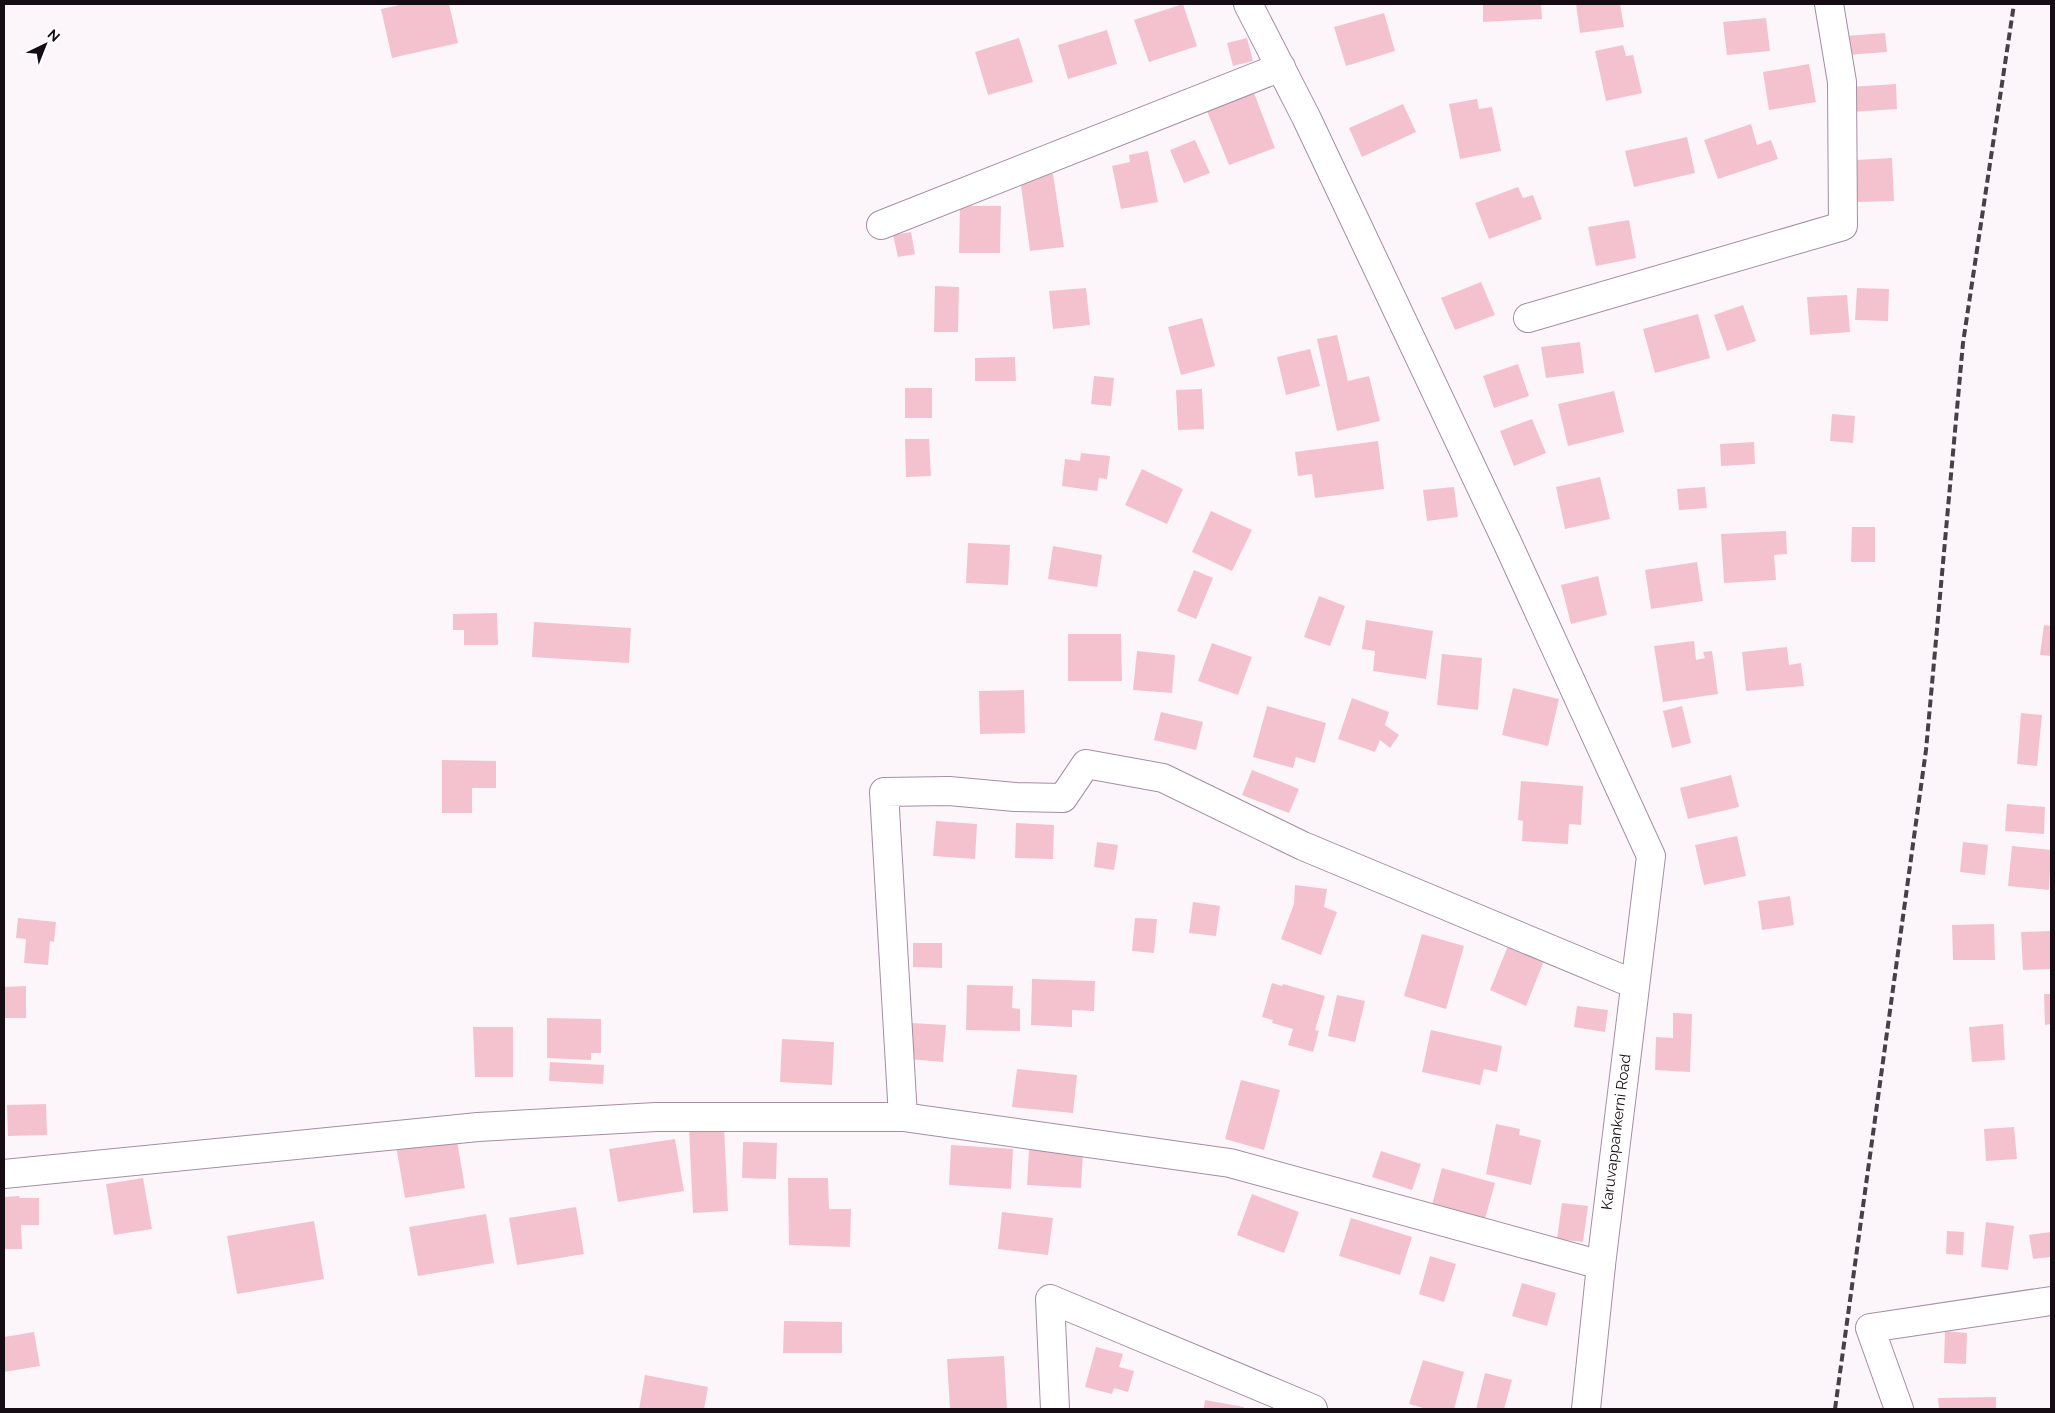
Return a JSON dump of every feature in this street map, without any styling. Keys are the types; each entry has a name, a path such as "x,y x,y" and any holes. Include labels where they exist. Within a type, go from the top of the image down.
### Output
{"street":[{"path":"882,225 1281,67 1248,4"},
{"path":"1528,318 1842,226 1842,82 1828,4"},
{"name":"Karuvappankerni Road","path":"1281,67 1507,542 1651,856 1634,984 1586,1409"},
{"path":"903,1118 884,792 949,791 1016,797 1063,798 1086,764 1163,778 1303,846 1634,984"},
{"path":"4,1174 488,1126 656,1117 903,1118 1230,1163 1601,1265"},
{"path":"1055,1409 1050,1299 1313,1409"},
{"path":"1899,1409 1870,1328 2051,1301"}],"building":[{"path":"404,4 449,4 458,43 392,58 381,9"},
{"path":"1183,4 1197,46 1149,62 1134,20"},
{"path":"1483,4 1541,4 1542,19 1483,22"},
{"path":"1576,4 1620,4 1624,27 1580,33"},
{"path":"1384,13 1395,51 1346,66 1334,27"},
{"path":"1766,18 1770,51 1727,55 1723,22"},
{"path":"1107,30 1117,64 1068,79 1058,45"},
{"path":"1885,33 1887,52 1847,55 1846,36"},
{"path":"1019,38 1033,82 988,95 975,52"},
{"path":"1247,38 1253,61 1233,66 1227,43"},
{"path":"1623,45 1626,56 1633,55 1642,93 1606,101 1595,51"},
{"path":"1809,64 1816,102 1769,110 1763,72"},
{"path":"1896,84 1897,109 1851,112 1849,87"},
{"path":"1254,93 1275,148 1229,165 1207,111"},
{"path":"1477,99 1479,109 1492,107 1501,151 1460,159 1449,104"},
{"path":"1403,104 1416,132 1362,157 1349,128"},
{"path":"1751,124 1757,145 1771,140 1778,159 1718,179 1704,140"},
{"path":"1687,137 1695,173 1634,187 1625,151"},
{"path":"1195,140 1210,173 1184,183 1170,150"},
{"path":"1148,151 1158,202 1121,209 1112,166 1130,162 1129,155"},
{"path":"1892,158 1894,201 1857,202 1855,160"},
{"path":"1053,174 1064,247 1030,251 1020,179"},
{"path":"1518,187 1523,198 1533,195 1542,219 1489,239 1475,203"},
{"path":"960,206 1001,206 1000,253 959,253"},
{"path":"1629,220 1636,258 1596,266 1588,227"},
{"path":"911,232 915,254 898,257 893,235"},
{"path":"1481,282 1495,315 1455,330 1441,298"},
{"path":"935,286 959,287 958,332 934,332"},
{"path":"1086,288 1090,325 1053,329 1049,291"},
{"path":"1857,288 1889,289 1888,321 1855,320"},
{"path":"1847,295 1850,332 1810,335 1807,297"},
{"path":"1743,305 1756,341 1727,351 1714,315"},
{"path":"1698,314 1710,358 1655,373 1643,329"},
{"path":"1202,318 1215,366 1181,375 1168,327"},
{"path":"1337,335 1348,381 1369,376 1380,421 1337,431 1317,339"},
{"path":"1580,342 1584,373 1546,378 1541,347"},
{"path":"1310,349 1320,386 1286,395 1277,357"},
{"path":"1015,357 1016,381 975,381 975,358"},
{"path":"1518,364 1529,396 1494,408 1483,376"},
{"path":"1094,376 1114,378 1111,406 1091,404"},
{"path":"905,388 932,388 932,418 905,418"},
{"path":"1202,389 1204,429 1178,430 1176,390"},
{"path":"1614,391 1624,432 1568,446 1558,404"},
{"path":"1832,414 1855,416 1853,443 1830,441"},
{"path":"1532,419 1546,453 1514,466 1500,431"},
{"path":"905,439 929,439 931,476 906,477"},
{"path":"1378,441 1384,489 1315,498 1312,474 1298,476 1295,452"},
{"path":"1754,442 1755,464 1721,466 1720,444"},
{"path":"1081,453 1110,456 1107,479 1099,478 1097,491 1062,486 1065,459 1080,461"},
{"path":"1142,469 1183,489 1167,524 1125,505"},
{"path":"1600,477 1610,519 1565,529 1556,487"},
{"path":"1454,487 1458,517 1427,521 1423,490"},
{"path":"1705,487 1707,508 1679,510 1677,489"},
{"path":"1211,511 1252,530 1232,571 1192,552"},
{"path":"1852,527 1875,527 1875,562 1851,562"},
{"path":"1786,531 1787,554 1774,555 1776,580 1724,583 1721,534"},
{"path":"968,543 1010,545 1008,585 966,583"},
{"path":"1053,546 1102,555 1097,587 1048,579"},
{"path":"1697,562 1703,601 1651,609 1645,570"},
{"path":"1194,570 1213,578 1196,619 1177,611"},
{"path":"1598,576 1607,615 1571,624 1561,585"},
{"path":"1319,596 1345,606 1330,646 1304,637"},
{"path":"497,613 498,645 464,645 464,630 453,630 453,614"},
{"path":"1366,620 1433,631 1426,679 1373,671 1375,651 1362,649"},
{"path":"534,622 631,628 629,663 532,657"},
{"path":"2044,625 2051,626 2051,656 2040,655"},
{"path":"1068,634 1121,634 1122,681 1068,681"},
{"path":"1694,641 1696,660 1705,658 1703,652 1712,651 1718,694 1663,702 1654,646"},
{"path":"1212,643 1252,657 1238,695 1198,681"},
{"path":"1787,647 1789,665 1801,663 1804,686 1746,691 1742,652"},
{"path":"1137,651 1175,655 1172,693 1133,690"},
{"path":"1442,654 1482,658 1478,710 1437,705"},
{"path":"1513,688 1559,699 1548,746 1502,735"},
{"path":"1024,690 1025,733 980,734 979,691"},
{"path":"1352,698 1389,712 1385,725 1399,735 1390,748 1380,740 1375,752 1338,739"},
{"path":"1267,706 1326,723 1315,763 1296,757 1293,768 1253,757"},
{"path":"1682,706 1691,743 1672,748 1663,711"},
{"path":"1161,712 1203,722 1196,750 1154,740"},
{"path":"2021,713 2042,715 2037,766 2017,764"},
{"path":"442,760 496,761 496,788 472,788 472,813 442,813"},
{"path":"1252,770 1299,789 1289,813 1242,795"},
{"path":"1731,775 1739,807 1688,819 1680,788"},
{"path":"1521,781 1583,786 1581,825 1569,824 1568,844 1522,841 1523,821 1518,820"},
{"path":"2007,804 2045,807 2044,834 2005,831"},
{"path":"936,821 977,824 975,859 933,856"},
{"path":"1016,823 1054,825 1053,859 1015,858"},
{"path":"1737,836 1746,876 1704,885 1695,845"},
{"path":"1097,842 1118,845 1114,870 1094,867"},
{"path":"1963,842 1988,845 1985,875 1960,872"},
{"path":"2012,846 2051,850 2049,890 2008,886"},
{"path":"1295,885 1327,889 1324,907 1337,912 1321,955 1281,939 1294,904"},
{"path":"1790,896 1794,925 1762,930 1758,901"},
{"path":"1193,902 1220,906 1216,936 1189,933"},
{"path":"18,918 56,922 54,942 50,941 48,965 24,963 26,939 16,938"},
{"path":"1135,918 1157,919 1154,953 1132,951"},
{"path":"1994,924 1995,960 1953,960 1952,925"},
{"path":"2051,931 2051,969 2023,970 2021,932"},
{"path":"1422,934 1464,946 1446,1009 1404,996"},
{"path":"913,943 942,943 942,968 913,967"},
{"path":"1508,946 1544,961 1526,1006 1490,990"},
{"path":"1032,979 1095,981 1094,1011 1072,1010 1072,1027 1031,1025"},
{"path":"1272,983 1282,986 1283,984 1325,996 1315,1030 1319,1031 1313,1052 1288,1045 1293,1029 1272,1023 1273,1020 1262,1017"},
{"path":"967,985 1013,986 1012,1008 1020,1009 1020,1031 966,1030"},
{"path":"26,986 26,1018 4,1018 4,987"},
{"path":"2044,994 2051,994 2051,1024 2045,1025"},
{"path":"1337,995 1365,1001 1355,1042 1328,1036"},
{"path":"1577,1006 1608,1010 1605,1032 1574,1027"},
{"path":"1673,1013 1692,1014 1690,1072 1655,1070 1656,1037 1673,1038"},
{"path":"547,1018 601,1019 601,1053 591,1053 591,1060 547,1058"},
{"path":"911,1023 946,1025 943,1062 908,1059"},
{"path":"2003,1024 2005,1060 1972,1062 1969,1027"},
{"path":"473,1027 513,1027 513,1077 475,1077"},
{"path":"1431,1030 1502,1046 1497,1072 1484,1069 1480,1085 1422,1072"},
{"path":"782,1039 834,1042 832,1085 780,1082"},
{"path":"550,1062 604,1065 603,1084 549,1081"},
{"path":"1017,1069 1077,1075 1073,1113 1012,1107"},
{"path":"1241,1080 1280,1090 1264,1150 1225,1139"},
{"path":"46,1104 47,1135 8,1136 7,1105"},
{"path":"1496,1124 1520,1129 1519,1135 1541,1140 1531,1185 1486,1174"},
{"path":"724,1127 728,1211 693,1213 689,1128"},
{"path":"2014,1127 2017,1159 1986,1161 1984,1129"},
{"path":"456,1135 465,1188 405,1198 396,1146"},
{"path":"675,1139 684,1191 618,1202 609,1149"},
{"path":"743,1142 777,1143 776,1179 742,1178"},
{"path":"951,1145 1013,1149 1011,1189 949,1185"},
{"path":"1029,1149 1083,1152 1081,1188 1027,1185"},
{"path":"1381,1151 1421,1164 1412,1190 1372,1177"},
{"path":"1442,1168 1495,1183 1483,1226 1430,1212"},
{"path":"143,1178 152,1229 114,1235 106,1184"},
{"path":"788,1178 828,1178 829,1209 851,1209 850,1247 789,1245"},
{"path":"1252,1194 1299,1212 1284,1253 1237,1235"},
{"path":"20,1196 19,1198 39,1198 39,1225 21,1225 22,1249 4,1249 4,1197"},
{"path":"1562,1203 1588,1206 1583,1242 1557,1239"},
{"path":"576,1207 584,1254 517,1265 509,1218"},
{"path":"1002,1212 1053,1218 1048,1255 998,1249"},
{"path":"486,1214 494,1263 418,1276 409,1227"},
{"path":"1351,1218 1412,1237 1400,1275 1339,1256"},
{"path":"314,1221 324,1279 237,1294 227,1236"},
{"path":"1986,1222 2014,1226 2008,1270 1981,1267"},
{"path":"1947,1231 1964,1232 1963,1255 1946,1254"},
{"path":"2051,1232 2051,1257 2033,1259 2029,1235"},
{"path":"1430,1256 1456,1264 1444,1302 1419,1294"},
{"path":"1522,1283 1556,1293 1547,1326 1512,1316"},
{"path":"784,1321 842,1322 842,1353 783,1353"},
{"path":"1945,1331 1967,1333 1966,1364 1944,1363"},
{"path":"34,1332 40,1366 4,1372 4,1337"},
{"path":"1096,1347 1123,1354 1119,1367 1134,1371 1128,1392 1114,1388 1112,1394 1085,1387"},
{"path":"1004,1356 1007,1409 950,1409 947,1359"},
{"path":"1423,1360 1464,1372 1454,1409 1427,1409 1409,1404"},
{"path":"1485,1373 1512,1380 1504,1409 1476,1409"},
{"path":"645,1375 708,1387 704,1409 639,1409"},
{"path":"1996,1397 1996,1409 1939,1409 1938,1398"},
{"path":"1205,1400 1244,1407 1243,1409 1204,1409"}],"railway":[{"path":"1835,1409 1926,750 1963,343 2014,4"}]}
